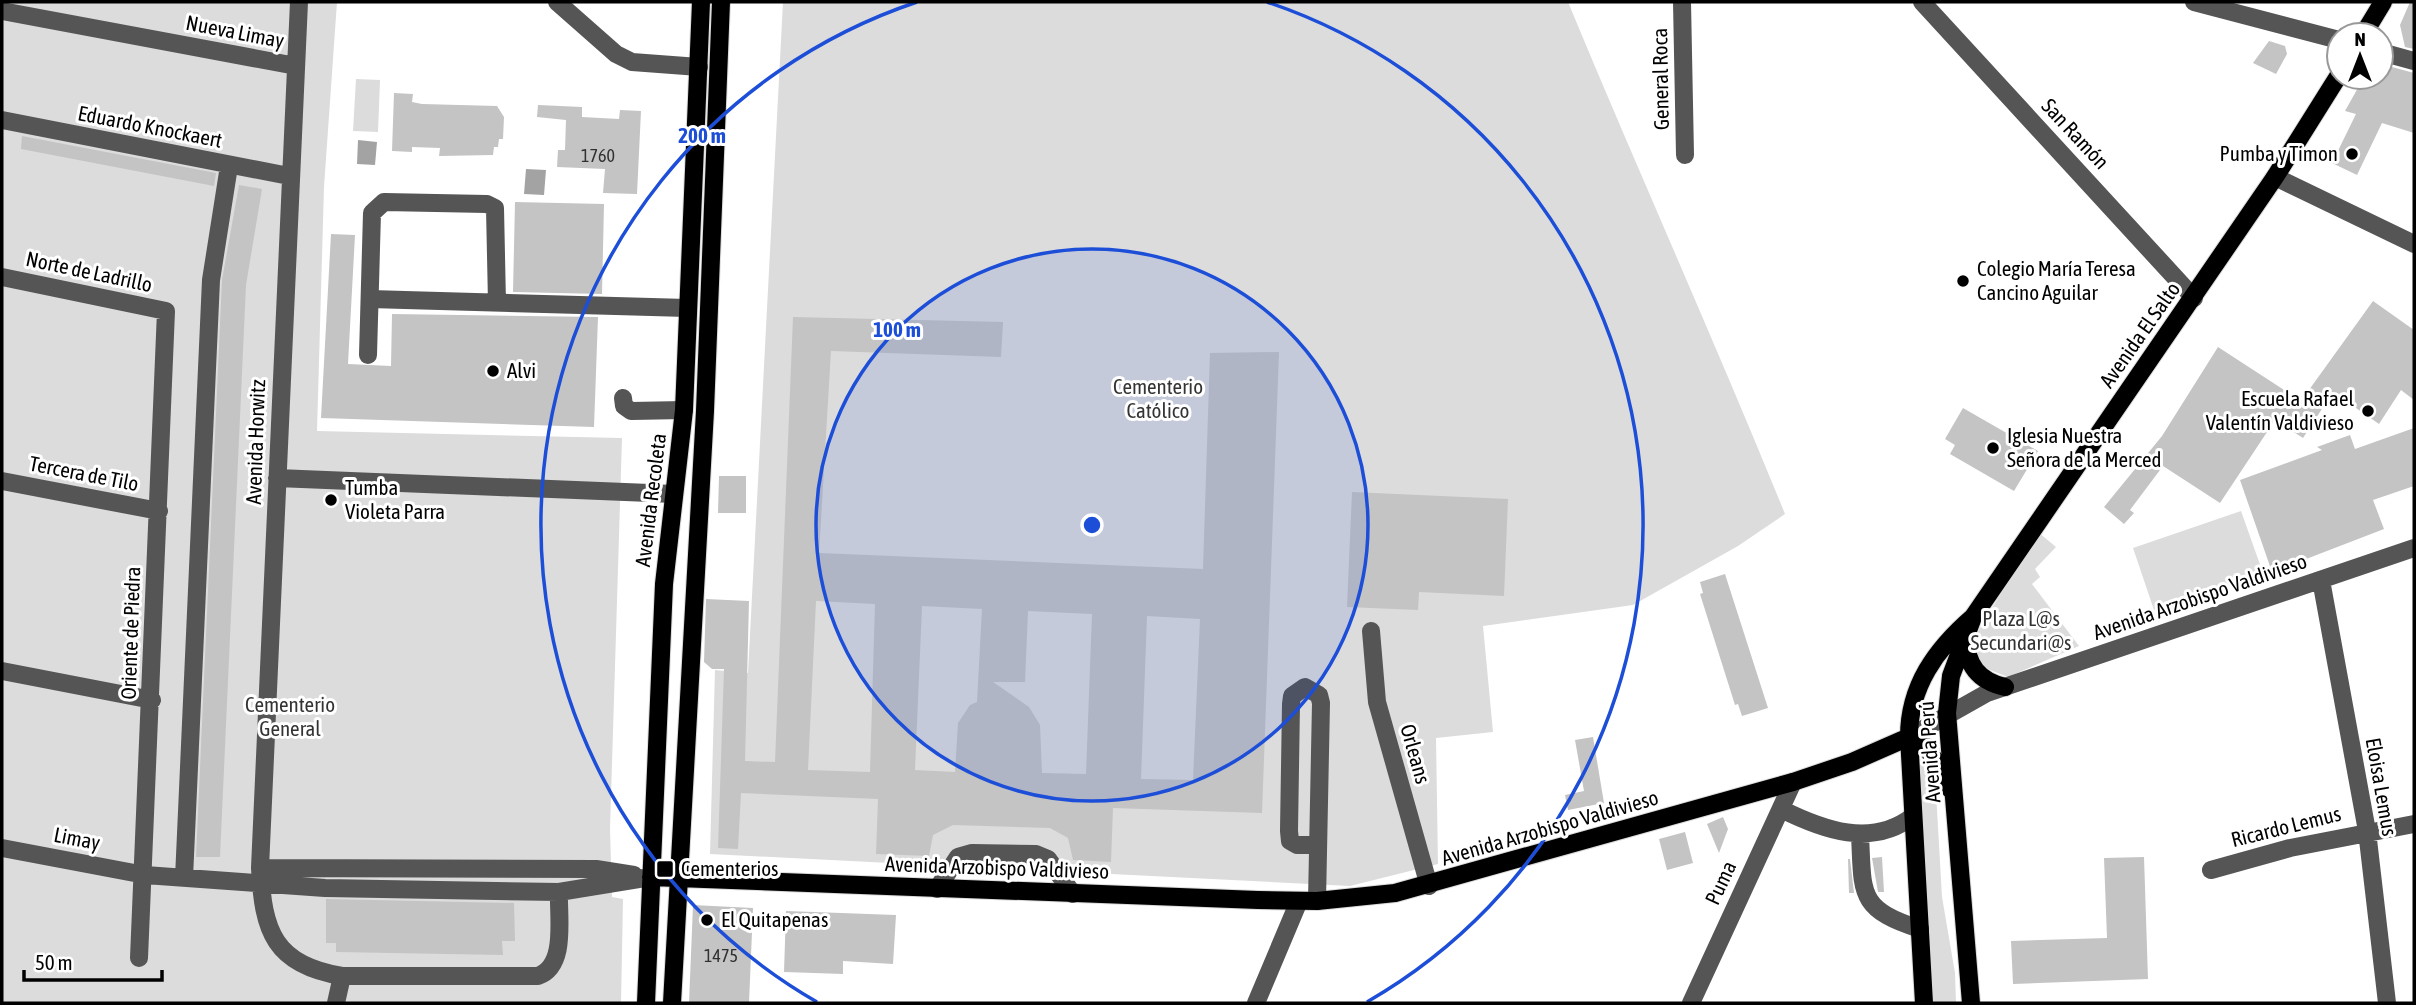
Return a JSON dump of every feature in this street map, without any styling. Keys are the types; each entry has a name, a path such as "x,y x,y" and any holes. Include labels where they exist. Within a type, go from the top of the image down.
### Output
{"main road":[{"name":"Avenida Recoleta","path":"646,1003 665,574 684,410 701,2"},
{"path":"672,1003 705,411 721,2"},
{"path":"2371,21 2383,2"},
{"name":"Avenida El Salto","path":"1973,617 2275,177 2329,91"},
{"name":"Avenida Perú","path":"1971,1003 1947,713 1951,676 1973,617"},
{"name":"Avenida Perú","path":"1924,1003 1909,737 1912,704 1926,669 1951,636 1973,617"},
{"path":"1966,638 1969,661 1975,671 1983,679 2005,687"},
{"path":"1909,737 1923,744 1932,754 1956,800"},
{"name":"Avenida Arzobispo Valdivieso","path":"651,877 1308,901 1374,897 1429,886 1793,782 1852,762 1909,737"}],"street":[{"name":"Avenida Horwitz","path":"299,2 289,176 260,876 267,926 276,943 307,964 342,976 538,976 546,973 557,956 559,892"},
{"path":"557,2 624,58 650,65 699,67"},
{"name":"General Roca","path":"1682,2 1685,155"},
{"name":"San Ramón","path":"1922,2 2193,298"},
{"path":"2194,2 2325,36"},
{"name":"Nueva Limay","path":"2,10 296,66"},
{"path":"2395,56 2414,61"},
{"name":"Eduardo Knockaert","path":"2,121 289,176"},
{"path":"184,878 211,280 229,166"},
{"path":"2275,177 2414,244"},
{"path":"368,355 372,213 376,206 384,202 487,204 495,208 498,218 496,303"},
{"name":"Norte de Ladrillo","path":"2,277 166,311"},
{"path":"370,299 687,308"},
{"name":"Oriente de Piedra","path":"139,958 145,875 166,311"},
{"path":"623,398 624,406 631,411 684,410"},
{"path":"277,478 674,494"},
{"name":"Tercera de Tilo","path":"2,481 159,511"},
{"name":"Avenida Arzobispo Valdivieso","path":"1909,737 1973,698 2414,548"},
{"name":"Eloisa Lemus","path":"2321,580 2367,831 2387,1003"},
{"name":"Orleans","path":"1371,631 1377,702 1429,886"},
{"path":"2,671 152,700"},
{"path":"1256,1003 1308,901 1318,845 1321,703 1319,695 1305,687 1292,696 1289,831 1290,841 1297,845 1318,845"},
{"name":"Puma","path":"1691,1003 1793,782"},
{"path":"1781,809 1825,830 1860,835 1898,829 1913,816"},
{"name":"Ricardo Lemus","path":"2211,870 2290,848 2414,824"},
{"path":"1860,835 1863,890 1868,901 1891,917 1920,929"},
{"name":"Limay","path":"2,848 145,875"},
{"path":"937,889 958,857 972,853 1036,854 1048,859 1073,894"},
{"path":"145,875 184,878 596,869 651,877"},
{"path":"260,876 559,892 651,877"},
{"path":"336,1003 342,976"}],"green space":[{"name":"Cementerio General","path":"2,2 337,2 324,187 317,431 622,438 610,829 612,897 623,899 621,1003 2,1003"},
{"name":"Cementerio Católico","path":"783,2 1568,2 1785,514 1738,546 1633,605 1483,626 1493,732 1436,738 1438,864 1350,886 710,854 715,670 748,673"},
{"path":"356,79 380,80 378,132 353,131"},
{"path":"2241,511 2263,573 2154,610 2133,548"},
{"name":"Plaza L@s Secundari@s","path":"2038,532 2056,547 2035,569 2040,577 2032,584 2079,646 2008,677 1985,668 1971,643"},
{"path":"1915,755 1924,763 1936,792 1942,897 1955,973 1956,1003 1929,1003"}],"shaded area":[{"path":"358,140 377,142 375,165 357,164"},
{"path":"526,169 546,170 544,195 524,194"}],"building":[{"path":"2410,2 2414,2 2414,49 2405,47 2400,25"},
{"path":"2269,41 2285,46 2287,54 2276,74 2253,63"},
{"path":"2395,68 2414,73 2414,133 2382,123 2357,175 2332,163 2356,114 2345,111 2356,91 2395,91"},
{"path":"394,93 413,94 412,102 422,104 497,106 504,117 503,139 499,139 498,147 494,147 493,155 439,156 440,148 412,147 412,152 392,151"},
{"path":"538,105 582,107 582,117 619,119 620,110 641,111 637,194 603,193 605,169 557,167 558,150 565,150 566,120 537,117"},
{"path":"22,136 216,173 214,186 21,149"},
{"path":"239,185 262,189 246,285 220,857 196,857 222,280"},
{"path":"515,202 604,204 602,294 513,292"},
{"name":"Alvi","path":"331,234 355,235 348,364 391,366 392,314 598,317 594,427 321,418"},
{"path":"2373,301 2414,330 2414,400 2401,390 2379,424 2333,392 2303,438 2275,420 2220,503 2163,466 2130,510 2134,513 2124,524 2104,507 2162,436 2218,347 2301,401"},
{"path":"793,317 1003,322 1001,357 831,351 819,553 1203,569 1210,353 1279,352 1262,813 1113,808 1111,862 1073,860 1068,838 1050,828 953,825 933,835 929,856 876,854 878,799 741,793 738,849 718,848 724,669 712,669 704,662 706,599 749,601 745,761 775,762","holes":["816,601 875,604 870,772 808,770","922,606 982,609 977,702 970,705 958,723 955,772 915,770","1028,611 1092,614 1086,774 1042,773 1040,725 1029,707 993,682 1025,682","1147,616 1200,619 1193,780 1141,779"]},
{"name":"Iglesia Nuestra Señora de la Merced","path":"1963,408 2038,451 2014,491 1950,454 1955,445 1945,439"},
{"path":"2414,428 2414,486 2373,500 2384,529 2272,572 2240,480 2322,450 2317,447 2350,435 2355,449"},
{"path":"719,476 746,476 746,513 718,513"},
{"path":"1352,492 1508,499 1504,596 1419,592 1418,610 1347,607"},
{"path":"1725,574 1768,708 1742,716 1738,704 1735,705 1700,594 1703,593 1700,582"},
{"path":"1593,737 1604,803 1568,810 1565,795 1584,791 1575,740"},
{"path":"1723,817 1728,829 1719,853 1707,824"},
{"path":"1685,832 1693,863 1667,870 1659,839"},
{"path":"1882,857 1884,892 1878,892 1872,858"},
{"path":"2144,857 2148,979 2013,984 2011,941 2107,938 2104,858"},
{"path":"1850,859 1854,893 1849,893"},
{"path":"326,899 514,903 515,941 502,941 503,955 336,952 336,943 326,943"},
{"path":"693,905 753,908 749,1003 689,1003"},
{"path":"786,911 896,915 893,964 843,961 843,974 784,972"}],"place":[{"name":"Pumba y Timon","path":"2352,154"},
{"name":"Colegio María Teresa Cancino Aguilar","path":"1963,281"},
{"name":"Alvi","path":"493,371"},
{"name":"Escuela Rafael Valentín Valdivieso","path":"2368,411"},
{"name":"Iglesia Nuestra Señora de la Merced","path":"1993,448"},
{"name":"Tumba Violeta Parra","path":"331,500"},
{"name":"Cementerios","path":"665,869"},
{"name":"El Quitapenas","path":"707,920"}]}
